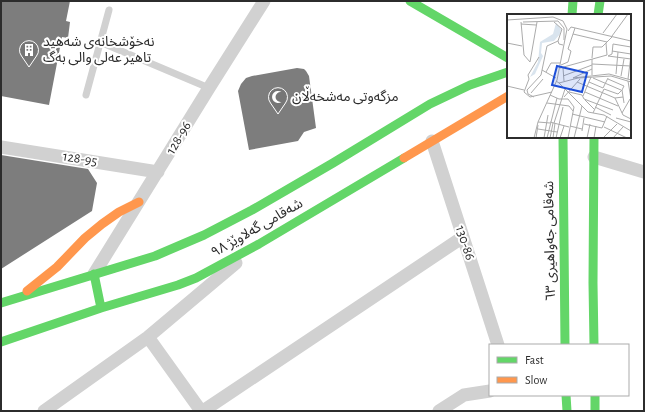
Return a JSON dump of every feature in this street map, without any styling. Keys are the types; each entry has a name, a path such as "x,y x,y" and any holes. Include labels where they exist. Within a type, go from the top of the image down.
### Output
{"main road":[{"path":"410,1 507,57"},
{"path":"572,14 573,1"},
{"path":"598,14 600,1"},
{"name":"شەقامی گەلاوێژ ٩٨","path":"1,304 155,256 204,235 335,167 436,101 470,85 507,72"},
{"name":"شەقامی گەلاوێژ ٩٨","path":"1,342 196,278 259,244 347,186 432,141 507,97"},
{"name":"شەقامی جەواهیری ٦٣","path":"563,138 562,178 566,344"},
{"path":"594,138 594,344"},
{"path":"14,299 53,271 85,238 102,224 119,212 139,202"},
{"path":"94,274 102,308"},
{"path":"566,396 567,411"},
{"path":"595,396 595,411"}],"street":[{"name":"128-96","path":"94,274 264,1"},
{"name":"130-86","path":"432,141 498,344"},
{"name":"128-95","path":"1,147 158,172"},
{"path":"594,157 644,172"},
{"path":"148,337 202,411 463,237"},
{"path":"44,411 148,337 259,244"},
{"path":"439,411 464,395 489,391"}],"lane":[{"path":"86,95 109,10"},
{"path":"100,42 209,88"}],"building":[{"name":"نەخۆشخانەی شەهید تاهیر عەلی والی بەگ","path":"1,1 70,1 66,21 70,22 68,38 62,37 49,105 1,96"},
{"name":"مزگەوتی مەشخەڵان","path":"297,68 304,69 309,76 316,128 304,132 298,141 249,150 238,91 241,84 246,78 252,76"},
{"path":"1,155 88,169 97,183 92,211 1,269"}],"traffic: fast":[{"path":"410,1 507,57"},
{"path":"572,14 573,1"},
{"path":"598,14 600,1"},
{"path":"1,303 155,256 204,235 252,210 430,104 470,85 507,72"},
{"path":"563,138 565,344"},
{"path":"594,138 594,344"},
{"path":"1,342 196,278 259,244 404,158"},
{"path":"94,274 101,308"},
{"path":"566,396 567,411"},
{"path":"595,396 595,411"}],"traffic: slow":[{"path":"404,158 507,97"},
{"path":"27,291 57,267 85,238 102,224 119,212 139,202"}],"place":[{"name":"نەخۆشخانەی شەهید تاهیر عەلی والی بەگ","path":"29,67"},
{"name":"مزگەوتی مەشخەڵان","path":"278,114"}]}
